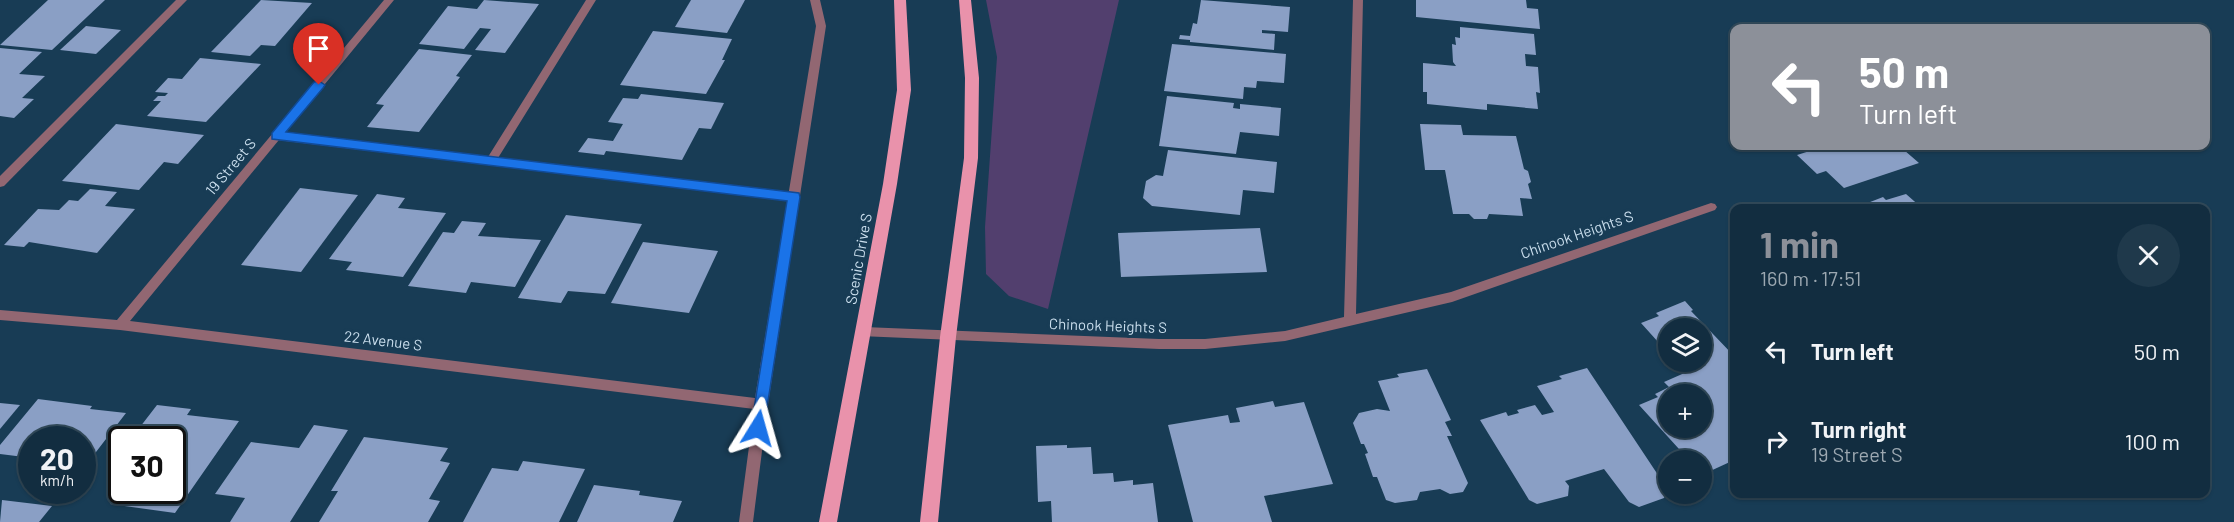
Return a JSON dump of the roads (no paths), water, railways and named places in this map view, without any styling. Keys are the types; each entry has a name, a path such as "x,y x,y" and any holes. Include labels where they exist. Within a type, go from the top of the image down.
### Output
{"main road":[{"name":"Scenic Drive S","path":"828,522 864,332 904,90 900,0"},
{"path":"929,522 948,337 971,158 972,78 965,0"}],"street":[{"path":"0,183 182,0"},
{"name":"19 Street S","path":"120,326 389,0"},
{"path":"492,161 591,0"},
{"path":"746,522 761,404 821,26 815,0"},
{"path":"1350,321 1358,0"},
{"path":"277,136 794,197"},
{"name":"Chinook Heights S","path":"864,332 948,337 1205,344 1285,336 1452,297 1711,207"},
{"name":"22 Avenue S","path":"0,315 120,326 761,404"}]}
